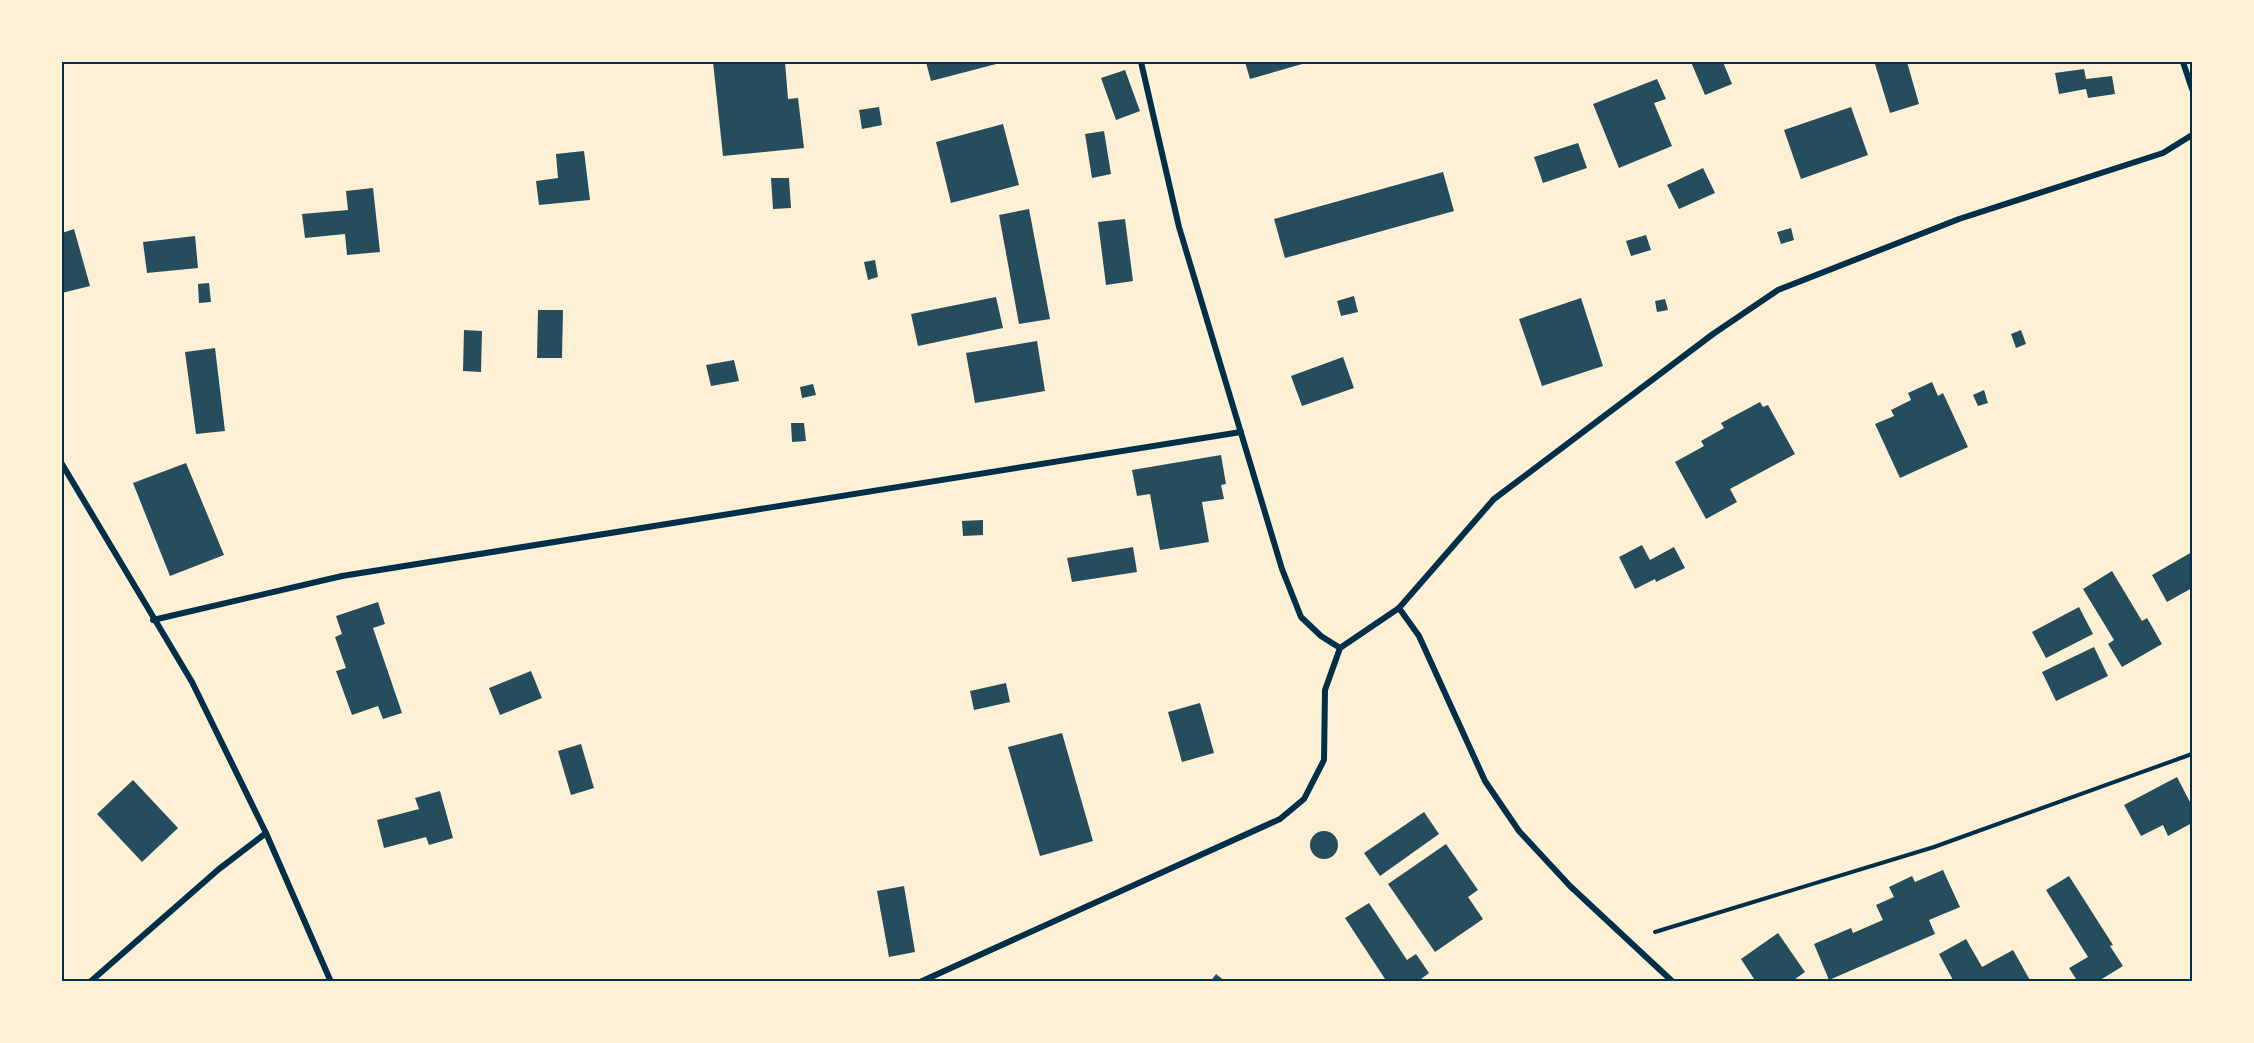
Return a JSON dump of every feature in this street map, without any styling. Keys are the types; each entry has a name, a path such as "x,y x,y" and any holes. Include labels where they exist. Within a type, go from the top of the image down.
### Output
{"street":[{"path":"1141,62 1179,227 1282,569 1300,617 1321,636 1340,648"},
{"path":"2183,62 2193,89"},
{"path":"920,981 1281,819 1304,799 1324,760 1325,690 1340,648 1399,608 1494,499 1703,341 1778,290 1959,219 2163,153 2193,135"},
{"path":"153,620 342,576 1241,432"},
{"path":"62,464 192,682 266,833 331,981"},
{"path":"1399,608 1419,636 1485,781 1519,831 1570,886 1673,981"},
{"path":"90,981 210,876 266,833"}],"path":[{"path":"1632,944 1649,934 1934,847 2193,754"}],"building":[{"path":"713,62 785,62 788,99 798,98 804,148 723,156"},
{"path":"926,62 1004,62 931,81"},
{"path":"1245,62 1309,62 1250,79"},
{"path":"1691,62 1723,62 1732,84 1705,95"},
{"path":"1907,62 1919,104 1890,113 1875,64"},
{"path":"2084,69 2086,79 2112,76 2115,94 2088,98 2086,89 2059,94 2055,73"},
{"path":"1125,70 1140,111 1116,120 1101,78"},
{"path":"1657,79 1666,99 1654,103 1672,146 1619,168 1593,104"},
{"path":"879,107 882,125 862,129 859,110"},
{"path":"1851,107 1868,155 1801,179 1784,130"},
{"path":"1003,124 1019,185 951,203 936,142"},
{"path":"1104,131 1111,174 1092,178 1085,134"},
{"path":"1578,143 1587,168 1543,183 1534,157"},
{"path":"584,151 590,200 539,205 536,181 558,178 556,154"},
{"path":"1703,168 1715,193 1679,209 1667,185"},
{"path":"1443,172 1454,211 1285,258 1274,219"},
{"path":"771,178 789,178 791,208 773,209"},
{"path":"373,188 380,252 347,255 345,234 305,238 302,214 348,210 346,191"},
{"path":"1029,209 1050,319 1019,324 999,215"},
{"path":"1125,219 1133,281 1106,285 1098,222"},
{"path":"1791,228 1794,240 1781,244 1777,232"},
{"path":"74,229 90,286 62,293 62,233"},
{"path":"1646,235 1651,250 1631,256 1626,241"},
{"path":"195,236 198,268 147,273 143,242"},
{"path":"875,260 878,277 868,280 864,262"},
{"path":"209,283 211,302 199,303 198,284"},
{"path":"1354,296 1358,312 1341,316 1337,301"},
{"path":"996,297 1003,328 918,346 911,314"},
{"path":"1581,298 1603,366 1542,386 1519,319"},
{"path":"1665,299 1668,310 1657,312 1655,301"},
{"path":"538,310 563,310 562,358 537,358"},
{"path":"464,330 482,331 481,372 463,371"},
{"path":"2021,330 2026,344 2016,348 2011,334"},
{"path":"1037,341 1045,391 975,403 966,353"},
{"path":"215,348 225,431 196,434 185,352"},
{"path":"1343,357 1354,388 1302,406 1291,376"},
{"path":"734,360 739,381 711,386 706,365"},
{"path":"1932,382 1938,396 1943,393 1968,447 1900,478 1875,424 1894,416 1891,410 1911,400 1908,393"},
{"path":"813,384 816,395 802,398 800,387"},
{"path":"1984,390 1988,403 1978,406 1973,395"},
{"path":"1760,402 1763,407 1768,405 1795,454 1730,489 1737,502 1706,519 1675,462 1704,446 1701,441 1724,428 1721,423"},
{"path":"791,423 804,423 806,441 792,442"},
{"path":"1221,455 1226,484 1221,485 1224,499 1202,502 1209,542 1160,550 1150,494 1137,496 1132,470"},
{"path":"186,463 224,555 170,576 133,483"},
{"path":"983,520 983,535 963,536 962,521"},
{"path":"1642,545 1650,560 1674,547 1685,568 1635,589 1619,557"},
{"path":"1133,547 1137,572 1072,582 1067,558"},
{"path":"2192,552 2192,588 2167,602 2152,575"},
{"path":"2112,571 2142,621 2147,618 2162,644 2122,667 2108,644 2114,640 2083,589"},
{"path":"378,602 385,624 373,628 402,713 383,719 378,706 352,715 336,671 346,668 335,637 342,634 336,616"},
{"path":"2079,607 2093,634 2046,658 2032,632"},
{"path":"2094,647 2108,676 2056,701 2042,672"},
{"path":"531,671 542,698 500,715 489,688"},
{"path":"1006,683 1010,702 974,710 970,691"},
{"path":"1200,703 1214,753 1182,762 1168,712"},
{"path":"1062,733 1093,841 1040,856 1008,747"},
{"path":"581,744 594,788 571,795 558,751"},
{"path":"2177,777 2192,806 2192,823 2168,836 2163,825 2141,836 2124,805"},
{"path":"133,780 178,828 142,862 97,814"},
{"path":"440,791 453,838 429,845 426,837 384,848 377,820 419,809 415,798"},
{"path":"1424,812 1439,834 1380,876 1364,853"},
{"path":"1324,831 1334,835 1338,845 1334,855 1324,859 1314,855 1310,845 1314,835"},
{"path":"1446,844 1478,890 1468,897 1483,919 1435,952 1388,884"},
{"path":"1943,870 1960,907 1929,920 1935,934 1829,980 1814,944 1851,928 1853,933 1883,920 1876,905 1894,897 1889,887 1912,876 1915,882"},
{"path":"2069,876 2113,945 2110,946 2123,966 2097,982 2078,982 2069,968 2088,957 2046,890"},
{"path":"904,886 915,952 889,957 877,891"},
{"path":"1369,903 1407,960 1416,954 1429,973 1417,982 1387,982 1345,918"},
{"path":"1778,933 1805,972 1791,982 1756,982 1741,959"},
{"path":"1966,939 1982,967 2013,950 2031,982 1954,982 1939,954"},
{"path":"1216,974 1226,982 1210,982"}]}
